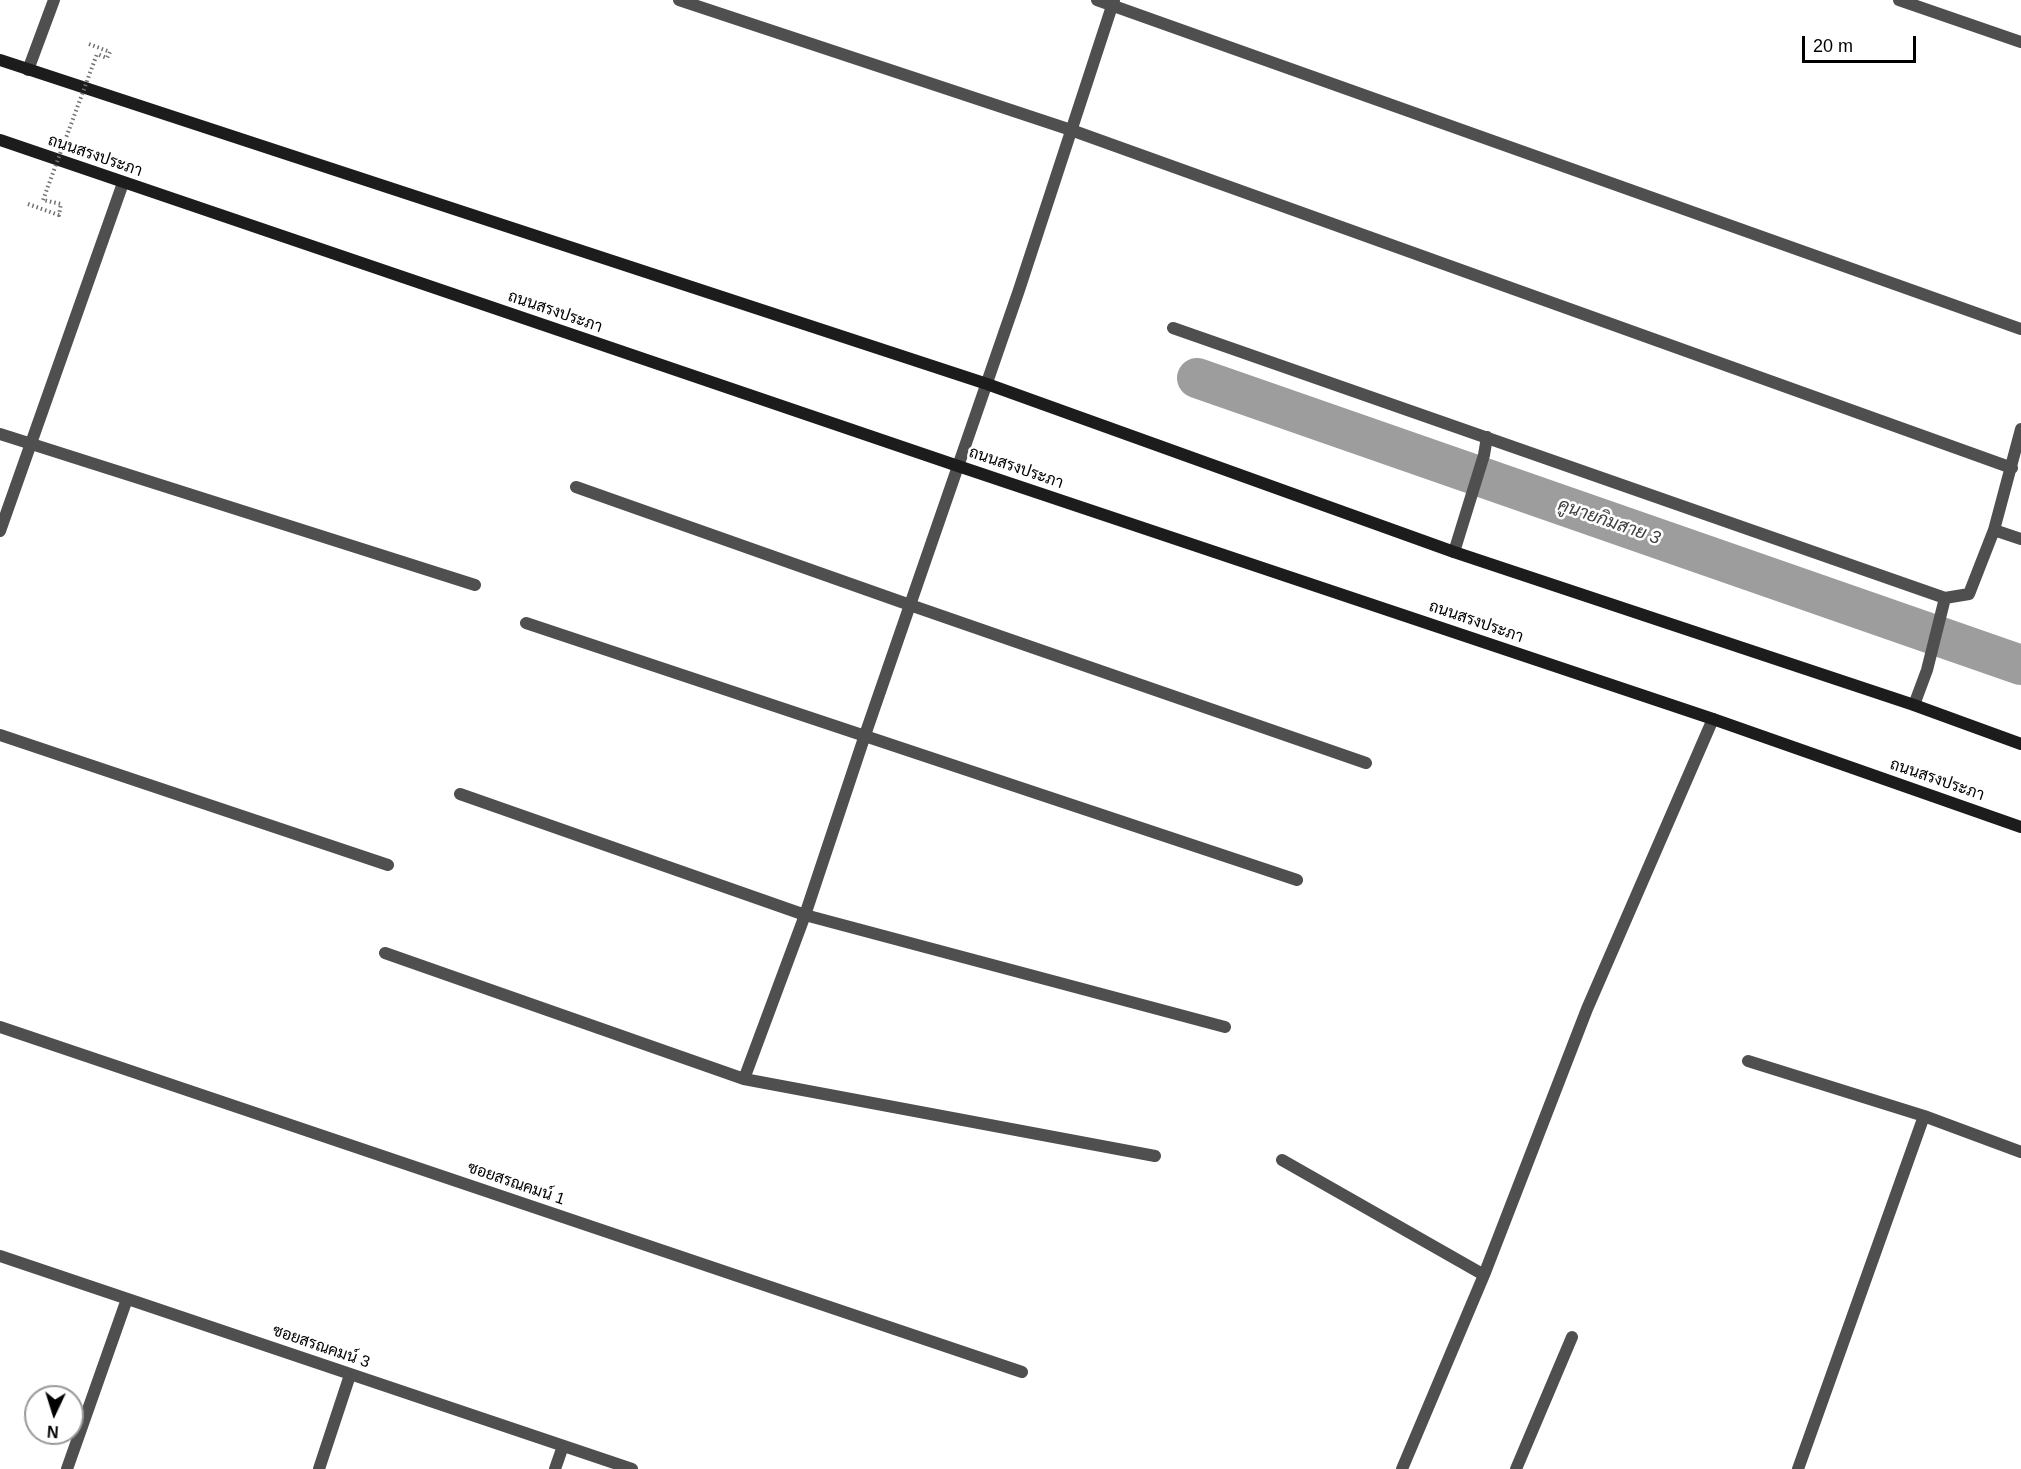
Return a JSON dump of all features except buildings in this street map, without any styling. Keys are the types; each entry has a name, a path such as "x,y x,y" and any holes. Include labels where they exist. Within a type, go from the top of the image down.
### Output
{"main road":[{"path":"0,60 987,384 1454,552 1914,705 2021,744"},
{"name":"ถนนสรงประภา","path":"0,140 958,466 1713,719 2021,827"}],"street":[{"path":"28,70 54,0"},
{"path":"680,0 1071,130 2012,468"},
{"path":"1097,0 1113,3 2021,329"},
{"path":"1899,0 2021,42"},
{"path":"744,1079 805,915 987,384 1113,3"},
{"path":"0,531 123,183"},
{"path":"1173,328 1946,598 1969,594 1994,530 2021,429"},
{"path":"0,434 475,585"},
{"path":"1454,552 1484,455 1487,437"},
{"path":"576,487 1366,764"},
{"path":"1994,530 2021,539"},
{"path":"1914,705 1928,670 1946,598"},
{"path":"526,623 1297,880"},
{"path":"1402,1469 1484,1275 1587,1009 1713,719"},
{"path":"0,735 388,865"},
{"path":"460,794 805,915 1225,1027"},
{"path":"385,953 744,1079 1155,1156"},
{"name":"ซอยสรณคมน์ 1","path":"0,1027 1022,1372"},
{"path":"1748,1061 1924,1116 2021,1152"},
{"path":"1798,1469 1924,1116"},
{"path":"1282,1160 1484,1275"},
{"name":"ซอยสรณคมน์ 3","path":"0,1256 632,1469"},
{"path":"67,1469 127,1299"},
{"path":"1516,1469 1572,1337"},
{"path":"319,1469 350,1374"},
{"path":"555,1469 563,1446"}],"path":[{"path":"28,204 59,215 61,204 43,200 97,54 107,58 110,52 89,44"}],"waterway":[{"name":"คูนายกิมสาย 3","path":"1197,378 2021,665"}]}
